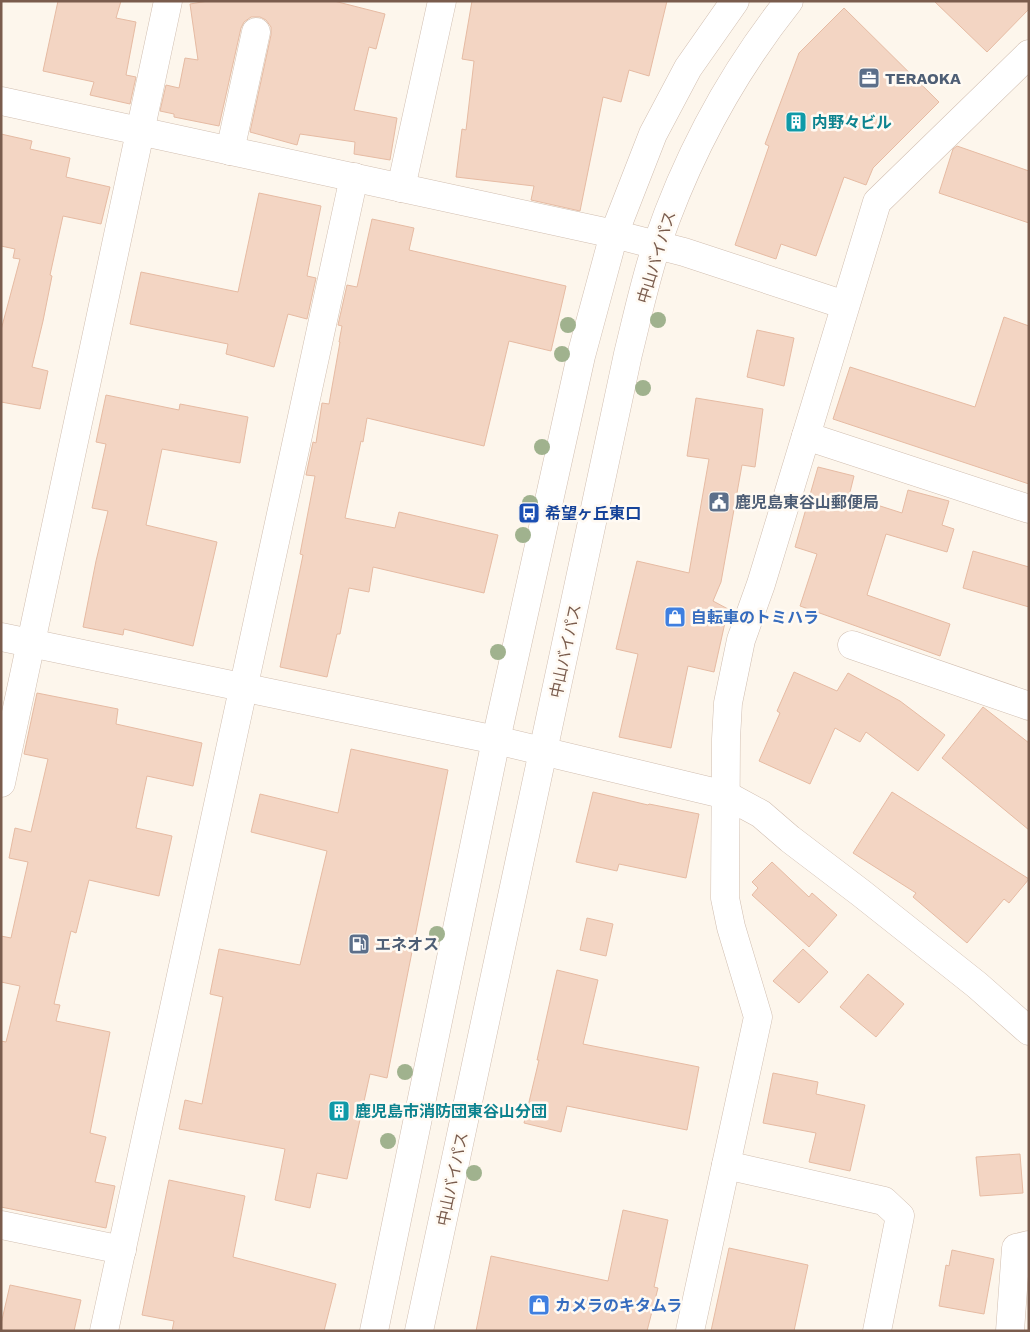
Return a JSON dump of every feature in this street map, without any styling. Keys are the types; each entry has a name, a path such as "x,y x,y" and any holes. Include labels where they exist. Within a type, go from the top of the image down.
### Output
{"street":[{"path":"1,783 168,1"},
{"path":"401,188 442,1"},
{"path":"374,1331 496,740 581,356 614,234 653,134 688,68 734,1"},
{"name":"中山バイパス","path":"419,1331 628,354 657,244 692,154 724,94 768,27 789,1"},
{"path":"230,151 256,32"},
{"path":"690,1331 758,1017 731,927 725,898 728,703 741,640 761,584 877,202 1029,54"},
{"path":"1,102 657,244 846,305"},
{"path":"104,1331 354,177"},
{"path":"806,436 1029,509"},
{"path":"1,637 496,740 726,795 761,814 790,839 977,985 1029,1031"},
{"path":"852,645 1029,706"},
{"path":"726,1165 884,1201 900,1216 876,1331"},
{"path":"1,1224 122,1250"},
{"path":"1010,1331 1016,1248 1029,1245"}],"building":[{"path":"58,1 121,1 116,18 136,22 126,75 136,77 130,104 90,95 94,82 43,71"},
{"path":"208,1 334,1 385,14 376,49 369,47 354,110 397,118 390,160 354,154 355,142 300,134 297,145 250,132 271,35 271,27 266,20 260,17 251,17 244,22 241,28 219,126 174,117 174,114 160,111 166,85 179,88 185,58 198,60 190,4"},
{"path":"472,1 667,1 649,76 629,70 621,102 603,97 580,211 531,200 534,186 456,177 462,129 466,130 474,61 462,59"},
{"path":"934,1 1029,1 1029,9 987,52"},
{"path":"844,8 939,102 873,168 866,185 844,177 816,256 781,244 776,259 735,245 769,146 765,144 799,53"},
{"path":"1,134 32,141 30,149 70,158 66,177 110,187 101,224 63,216 50,275 52,276 43,321 32,367 48,371 40,409 1,402 1,330 20,259 13,258 15,249 1,246"},
{"path":"957,146 1029,171 1029,223 939,193 953,149"},
{"path":"259,193 321,206 307,276 316,278 307,319 288,314 274,367 226,354 228,344 130,324 141,272 238,292"},
{"path":"372,219 414,228 409,250 566,286 551,351 509,341 484,446 367,418 345,518 395,528 399,512 498,535 484,593 373,567 369,592 349,588 340,634 337,634 327,677 280,667 303,555 300,554 315,476 306,475 313,442 316,443 322,403 329,404 342,326 338,325 347,285 357,287"},
{"path":"1004,317 1029,326 1029,484 833,419 850,367 975,407"},
{"path":"757,330 794,338 784,386 747,377"},
{"path":"106,395 179,410 180,404 248,417 240,463 162,449 146,525 217,542 193,646 124,629 123,635 83,627 108,511 92,508 106,444 96,442"},
{"path":"696,398 763,409 755,467 742,465 721,582 713,601 728,609 714,672 688,666 671,748 619,737 638,654 616,649 637,561 689,573 709,459 687,456"},
{"path":"818,467 854,476 849,496 902,513 908,490 949,501 942,525 954,529 947,552 886,534 867,595 950,624 940,656 800,606 817,554 795,547"},
{"path":"973,551 1029,567 1029,607 963,588"},
{"path":"794,672 837,691 848,673 900,701 945,735 918,771 866,732 860,742 835,728 810,784 759,761 780,713 777,711"},
{"path":"37,693 118,709 116,724 202,743 193,786 147,776 136,828 172,836 159,896 89,880 76,933 71,931 54,1004 60,1005 56,1021 110,1032 90,1133 106,1137 95,1182 115,1186 106,1228 1,1207 1,1041 6,1042 20,986 1,982 1,936 11,938 28,862 9,858 15,828 31,832 48,759 24,754"},
{"path":"983,707 1029,743 1029,830 942,758"},
{"path":"351,749 448,770 387,1078 370,1074 347,1179 317,1173 310,1208 275,1200 285,1149 179,1129 185,1100 202,1104 223,997 210,994 219,949 300,965 327,851 251,832 260,794 338,813"},
{"path":"593,792 648,805 699,814 686,878 619,864 617,871 576,862"},
{"path":"892,792 1029,879 1009,903 1004,899 967,943 913,897 916,893 853,853"},
{"path":"772,862 809,897 812,893 837,915 809,947 752,895 758,888 752,882"},
{"path":"587,918 613,924 606,956 580,950"},
{"path":"803,949 828,972 799,1003 773,981"},
{"path":"557,970 598,980 583,1044 699,1067 687,1130 567,1106 561,1132 524,1123"},
{"path":"868,974 904,1004 876,1037 840,1007"},
{"path":"773,1073 818,1082 816,1094 865,1105 850,1171 809,1162 816,1133 763,1123"},
{"path":"1020,1154 1023,1193 980,1196 976,1157"},
{"path":"169,1180 245,1196 233,1257 336,1284 324,1331 172,1331 174,1321 142,1315"},
{"path":"623,1210 668,1220 654,1287 658,1288 647,1331 476,1331 491,1256 608,1281"},
{"path":"729,1248 808,1265 794,1331 711,1331"},
{"path":"952,1250 994,1259 984,1314 939,1306 946,1265 949,1266"},
{"path":"10,1285 81,1300 74,1331 1,1331"}],"place":[{"name":"TERAOKA","path":"869,78"},
{"name":"内野々ビル","path":"796,122"},
{"name":"鹿児島東谷山郵便局","path":"719,502"},
{"name":"希望ヶ丘東口","path":"529,513"},
{"name":"自転車のトミハラ","path":"675,617"},
{"name":"エネオス","path":"359,944"},
{"name":"鹿児島市消防団東谷山分団","path":"339,1111"},
{"name":"カメラのキタムラ","path":"539,1305"}]}
